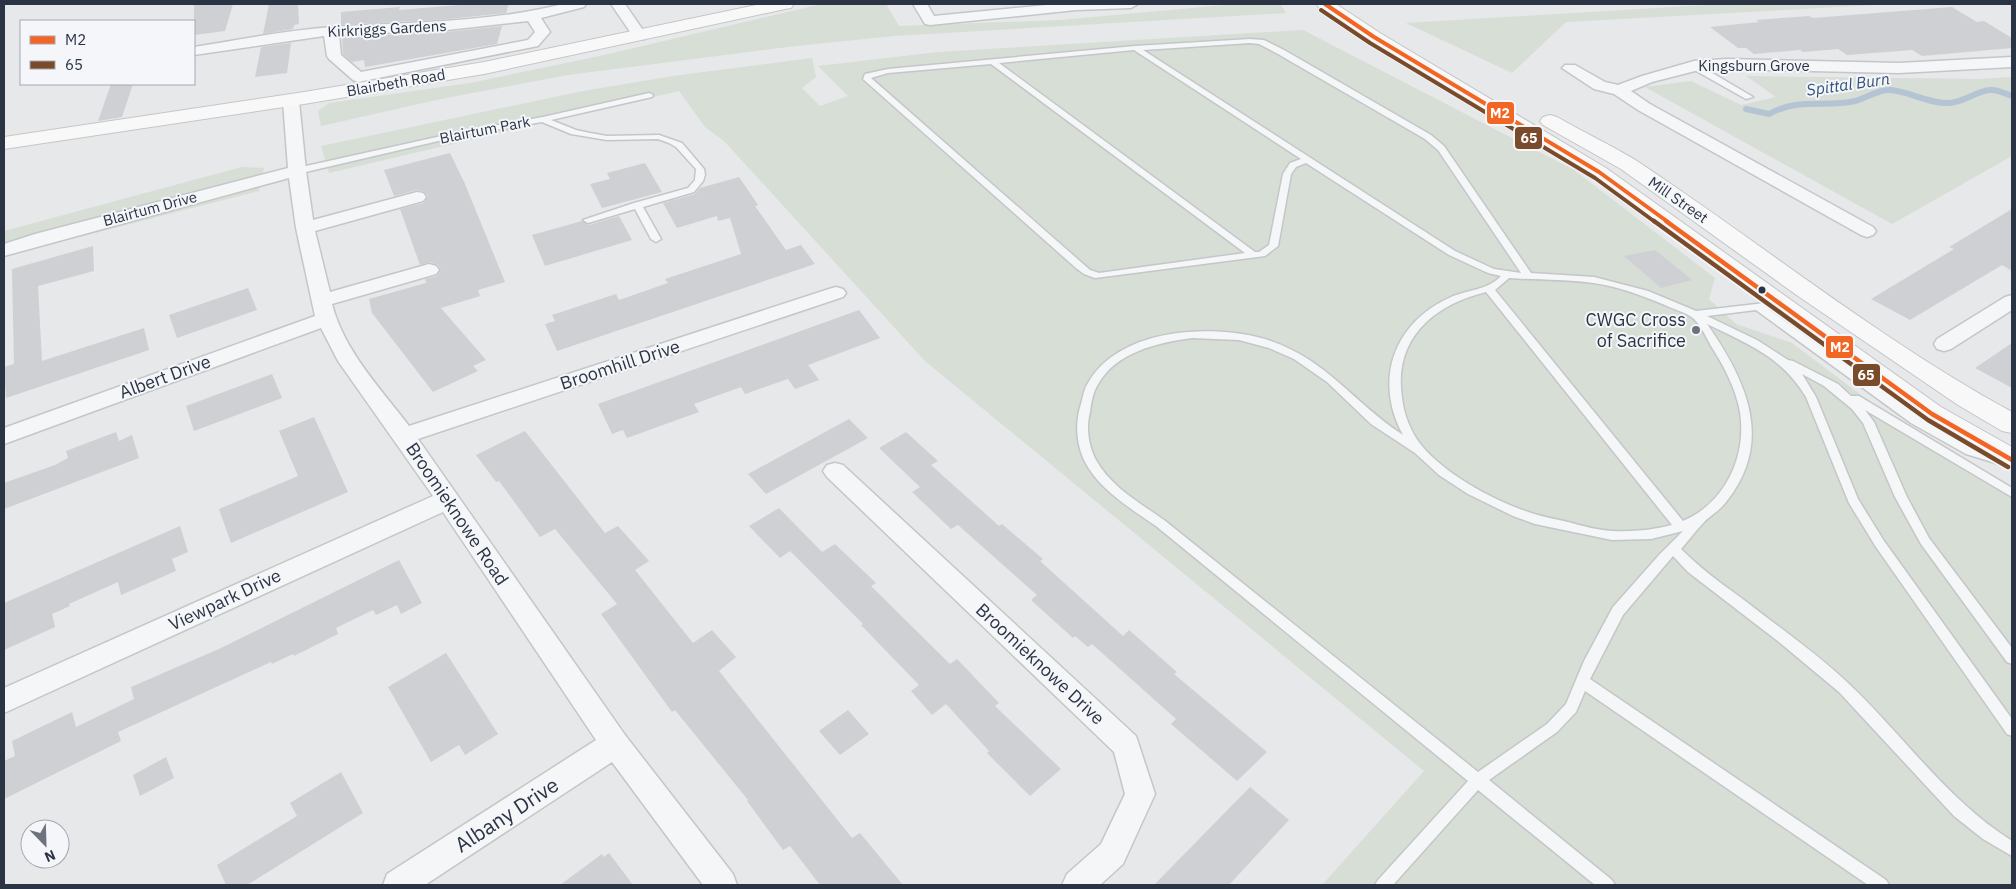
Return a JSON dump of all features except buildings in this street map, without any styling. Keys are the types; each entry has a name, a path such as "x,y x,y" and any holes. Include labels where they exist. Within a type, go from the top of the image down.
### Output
{"main road":[{"name":"Blairbeth Road","path":"4,143 291,100 486,68 785,4"},
{"name":"Mill Street","path":"1326,4 1374,37 1599,172 1773,294 1932,414 2012,462"},
{"name":"Mill Street","path":"1773,294 2012,424"}],"street":[{"name":"Kirkriggs Gardens","path":"195,51 331,31 447,26 532,16 579,4"},
{"path":"618,4 640,36"},
{"path":"920,4 930,20 1075,5 1131,4"},
{"path":"331,31 334,56 358,76 533,44 543,32 532,16"},
{"name":"Kingsburn Grove","path":"1619,90 1647,79 1694,66 1726,64 1899,68 2012,62"},
{"path":"1570,68 1600,86 1619,90 1644,107 1867,231"},
{"name":"Broomieknowe Road","path":"291,100 296,164 306,228 324,310 345,356 404,436 446,500 615,744 722,885"},
{"name":"Blairtum Drive","path":"4,250 296,164"},
{"path":"306,228 417,198"},
{"name":"Albert Drive","path":"4,436 429,270"},
{"name":"Broomhill Drive","path":"404,436 836,293"},
{"path":"1944,344 2012,301"},
{"name":"Broomieknowe Drive","path":"835,471 1126,745 1140,794 1112,854 1078,885"},
{"name":"Viewpark Drive","path":"4,701 446,500"},
{"name":"Albany Drive","path":"398,885 615,744"}],"lane":[{"path":"1305,160 1293,165 1287,174 1273,246 1268,251 1253,255 1098,276 1087,272 866,79 868,76 888,71 992,61 1135,48 1238,41 1261,42 1436,142 1527,275"},
{"path":"1135,48 1305,160 1452,252 1491,272 1507,275 1594,280 1645,293 1695,314 1753,342 1828,384 2012,493"},
{"path":"992,61 1253,255"},
{"path":"1694,66 1749,97"},
{"path":"543,119 649,95"},
{"name":"Blairtum Park","path":"296,164 543,119 574,132 590,135 608,138 659,137 672,141 679,145 700,169 699,181 691,190 588,220"},
{"path":"637,205 656,239"},
{"path":"1507,275 1499,284 1489,289 1464,295 1438,309 1416,327 1401,350 1395,376 1398,404 1401,419 1409,436 1420,451 1435,466 1478,494 1530,518 1618,536 1649,535 1681,527 1704,516"},
{"path":"1489,289 1681,527"},
{"path":"1695,314 1773,294"},
{"path":"1383,885 1477,781 1552,728 1571,708 1589,665 1618,611 1664,557 1718,503 1733,484 1747,449 1748,430 1742,395 1724,357 1695,314"},
{"path":"1420,451 1378,424 1323,372 1305,360 1258,340 1233,336 1180,336 1141,346 1121,355 1106,367 1093,384 1081,420 1084,440 1091,461 1107,481 1129,502 1175,536 1607,885"},
{"path":"1781,359 1800,379 1811,397 1853,500 1880,544 2012,730"},
{"path":"1828,384 1856,406 1868,422 1901,497 1925,541 2012,658"},
{"path":"1674,549 1692,568 1784,638 1844,688 1959,811 1988,834 2012,848"},
{"path":"1583,682 1881,885"}],"shaded area":[{"path":"822,4 886,4 899,26 1060,20 1236,4 1280,4 1286,13 894,36 796,46 568,75 441,99 321,126 318,111 329,103 470,83 600,56"},
{"path":"1723,4 1892,4 1566,22 1512,73 1406,23"},
{"path":"1303,30 1574,170 1715,278 1709,299 1736,324 1792,343 1893,419 2012,487 2012,885 1322,885 1424,771 925,361 724,141 705,127 679,91 329,173 321,146 583,91 673,76 812,58 816,77 802,88 820,106 848,96 818,66 938,52"},
{"path":"1746,76 1978,79 2012,77 2012,156 1892,224 1645,87 1691,81 1741,105 1776,97"},
{"path":"242,167 264,168 259,191 48,245 4,250 4,231"}],"waterway":[{"name":"Spittal Burn","path":"1746,109 1769,114 1801,104 1855,101 1886,90 1898,91 1942,103 1955,102 1990,90 2012,96"}],"transit line":[{"name":"M2","path":"1325,4 1374,37 1599,172 1932,414 2012,460"},
{"name":"65","path":"1321,10 1370,43 1595,178 1928,420 2008,467"}],"place":[{"name":"CWGC Cross of Sacrifice","path":"1696,330"}]}
